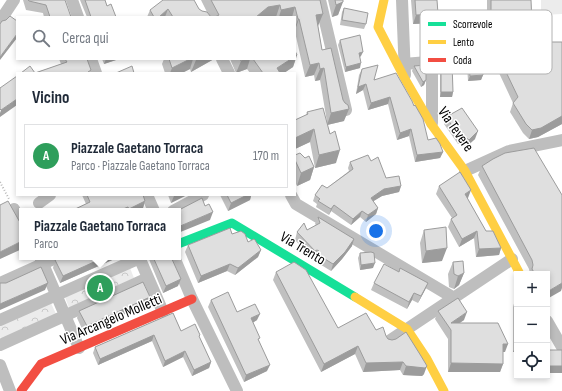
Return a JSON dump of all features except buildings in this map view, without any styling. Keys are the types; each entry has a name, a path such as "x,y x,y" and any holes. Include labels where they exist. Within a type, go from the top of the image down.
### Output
{"street":[{"path":"0,21 14,0"},
{"path":"72,0 78,16"},
{"path":"320,0 346,110"},
{"name":"Via Tevere","path":"384,0 378,26 405,79 432,124 465,171 518,271"},
{"path":"402,0 405,79"},
{"path":"91,60 96,72"},
{"path":"222,60 228,72"},
{"path":"404,64 420,63"},
{"path":"432,74 432,124"},
{"path":"465,171 509,151 562,140"},
{"path":"39,203 49,196"},
{"path":"147,196 153,208"},
{"path":"179,208 201,196"},
{"path":"292,196 296,204 454,298"},
{"path":"14,209 19,218"},
{"name":"Via Trento","path":"181,243 232,223 407,329"},
{"path":"389,341 512,259"},
{"path":"0,283 41,260 80,348"},
{"path":"0,320 133,260"},
{"path":"140,260 163,312"},
{"path":"175,260 192,299 237,391"},
{"path":"0,345 148,278"},
{"name":"Via Arcangelo Molletti","path":"21,391 41,364 192,299"},
{"path":"550,326 562,347"},
{"path":"407,329 427,359 444,391"},
{"path":"0,365 10,391"}],"path":[{"path":"0,182 14,209"}],"green space":[{"path":"541,0 562,0 562,14 552,14 552,10 541,10"},
{"path":"130,268 134,278 69,308 65,297"},
{"path":"51,303 56,314 1,339 0,326"}],"traffic: fast":[{"path":"181,243 232,223 355,297"}],"traffic: slow":[{"path":"384,0 378,27 405,79 431,124 465,171 518,271"},
{"path":"355,297 407,329 427,359 444,391"}],"traffic: jam":[{"path":"21,391 41,364 192,299"}],"place":[{"name":"Piazzale Gaetano Torraca","path":"100,288"}]}
